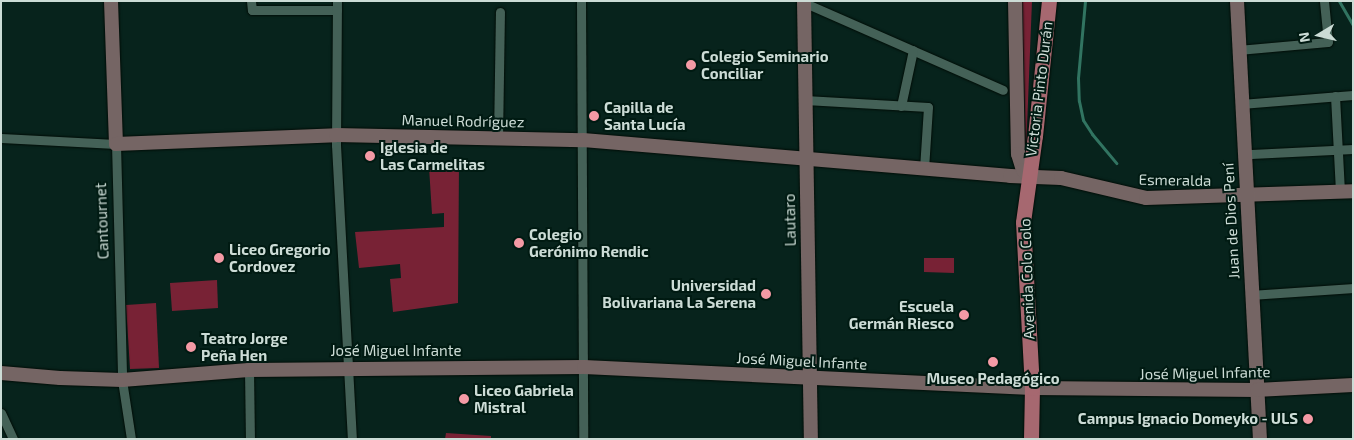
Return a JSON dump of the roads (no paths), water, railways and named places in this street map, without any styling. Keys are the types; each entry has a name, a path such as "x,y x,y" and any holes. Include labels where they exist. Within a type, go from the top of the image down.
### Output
{"main road":[{"name":"Victoria Pinto Durán","path":"1028,176 1035,136 1049,1"},
{"name":"Avenida Colo Colo","path":"1028,176 1023,222 1032,388 1031,439"}],"street":[{"name":"Cantournet","path":"111,1 122,380 131,439"},
{"path":"251,1 252,10 337,6 336,135 352,439"},
{"path":"581,1 583,439"},
{"path":"1015,1 1018,154 1023,170 1028,176"},
{"name":"Juan de Dios Pení","path":"1237,1 1250,295 1260,439"},
{"path":"1238,50 1328,42 1324,1"},
{"path":"804,2 1003,90"},
{"name":"Lautaro","path":"804,2 805,159 811,439"},
{"path":"498,138 500,12"},
{"path":"901,106 913,50"},
{"path":"1241,104 1353,95"},
{"path":"1336,96 1338,150 1347,191"},
{"path":"805,100 928,107 924,169"},
{"name":"Manuel Rodríguez","path":"1,138 116,144 336,135 583,140 1028,176"},
{"path":"1251,154 1353,149"},
{"name":"Esmeralda","path":"1028,176 1069,179 1115,192 1146,198 1347,191"},
{"path":"1250,295 1353,288"},
{"name":"José Miguel Infante","path":"1,373 60,378 122,380 249,370 584,367 1032,388 1256,390 1353,385"},
{"path":"249,370 250,439"},
{"path":"1,413 13,439"}],"waterway":[{"path":"1085,1 1078,78 1079,101 1083,120 1116,163"},
{"path":"1339,1 1353,25"}],"place":[{"name":"Colegio Seminario Conciliar","path":"691,65"},
{"name":"Capilla de Santa Lucía","path":"594,116"},
{"name":"Iglesia de Las Carmelitas","path":"370,156"},
{"name":"Colegio Gerónimo Rendic","path":"519,243"},
{"name":"Liceo Gregorio Cordovez","path":"219,258"},
{"name":"Universidad Bolivariana La Serena","path":"766,294"},
{"name":"Escuela Germán Riesco","path":"964,315"},
{"name":"Teatro Jorge Peña Hen","path":"191,347"},
{"name":"Museo Pedagógico","path":"993,362"},
{"name":"Liceo Gabriela Mistral","path":"464,399"},
{"name":"Campus Ignacio Domeyko - ULS","path":"1308,419"}]}
